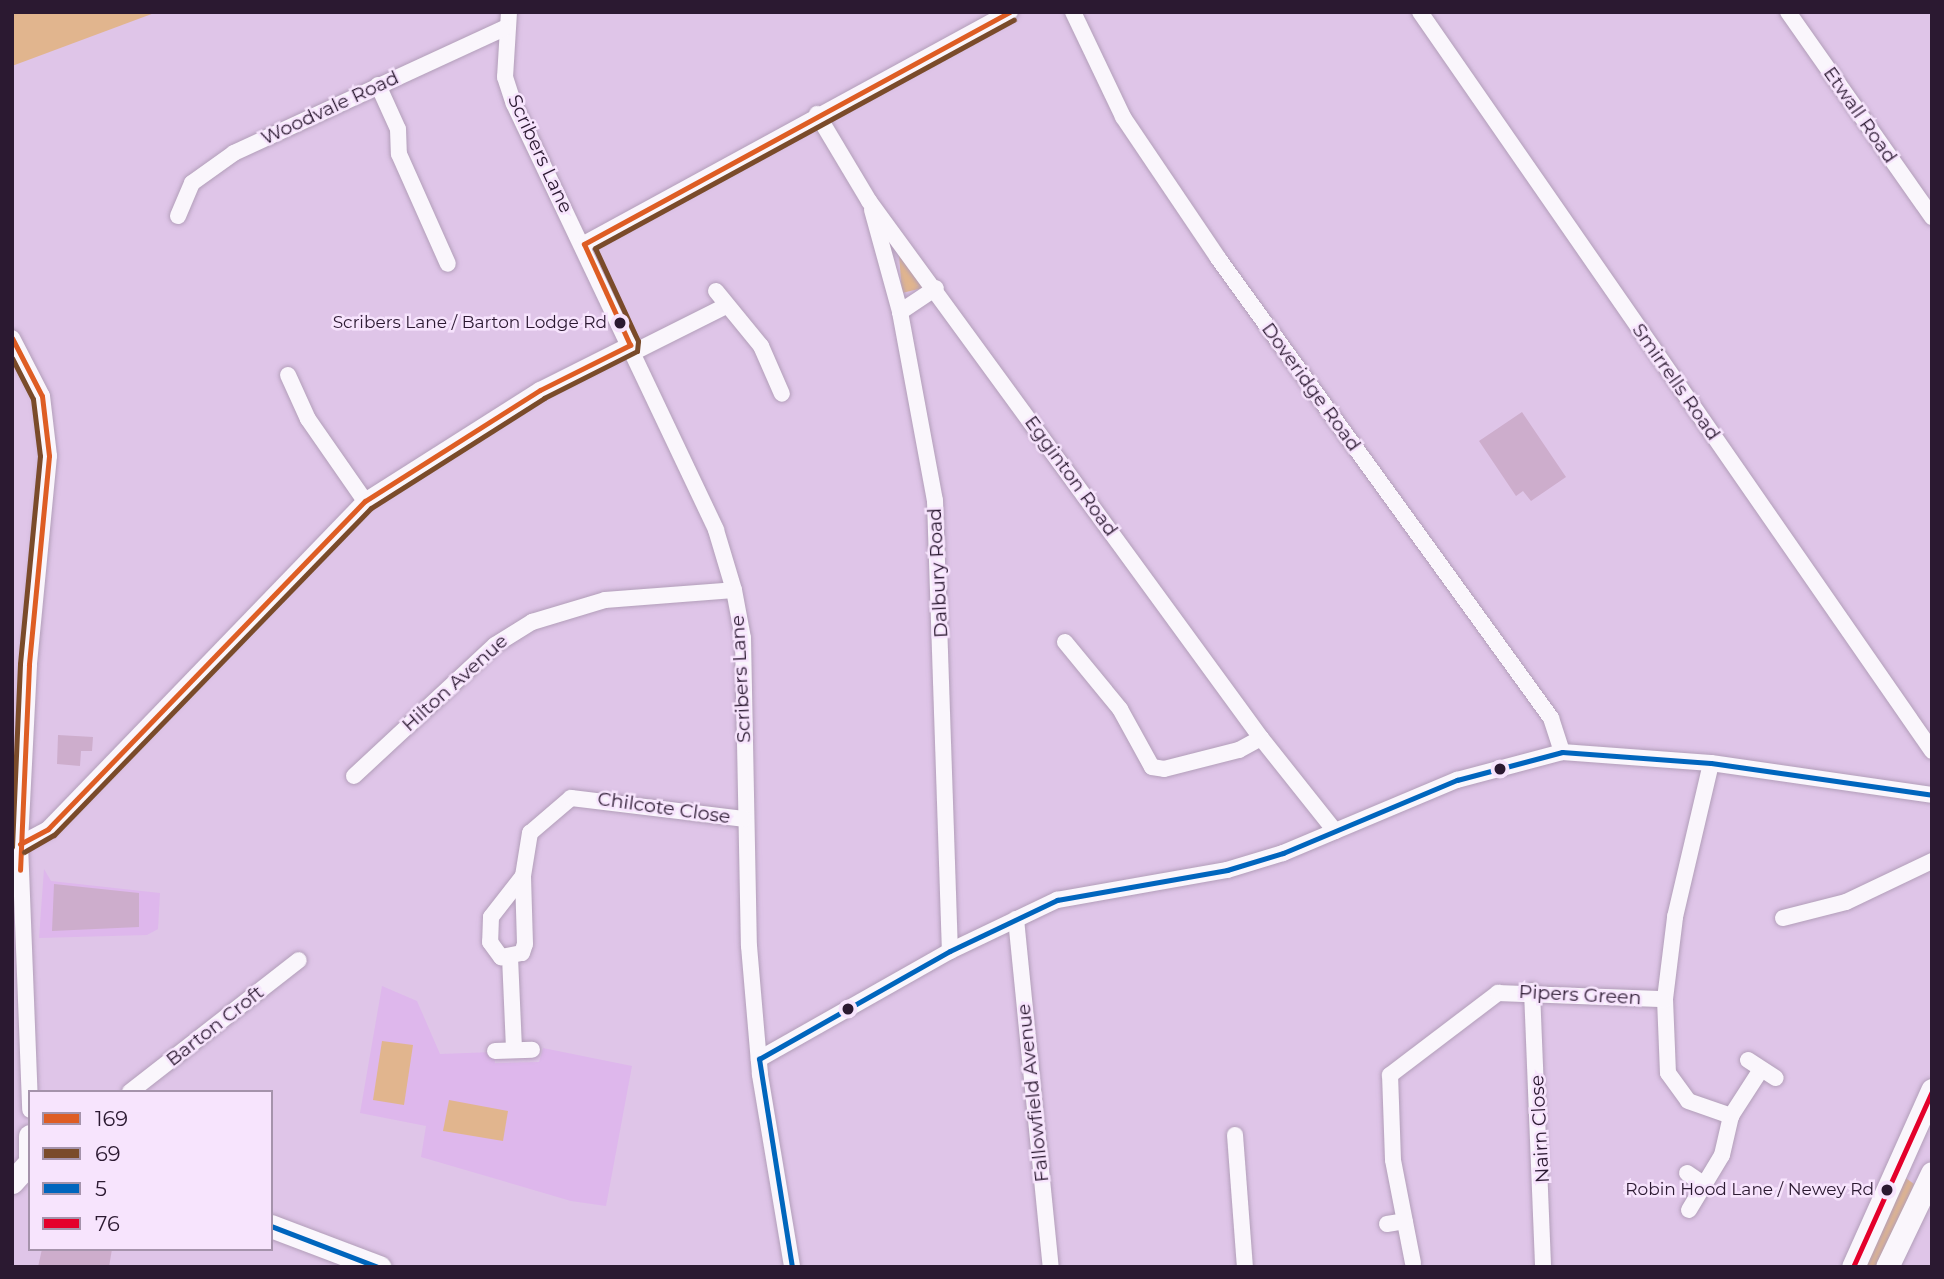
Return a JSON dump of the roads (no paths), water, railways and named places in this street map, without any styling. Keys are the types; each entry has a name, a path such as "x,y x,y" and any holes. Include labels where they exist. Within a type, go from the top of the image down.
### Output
{"street":[{"path":"583,244 817,114 1010,12"},
{"name":"Doveridge Road","path":"1073,12 1123,117 1218,258 1551,719 1562,752"},
{"name":"Smirrells Road","path":"1420,12 1932,751"},
{"name":"Etwall Road","path":"1788,12 1932,217"},
{"name":"Woodvale Road","path":"178,216 192,183 234,153 507,20"},
{"name":"Scribers Lane","path":"507,20 505,77 514,104 583,244 716,530 734,590 743,638 744,819 759,1059 792,1267"},
{"path":"378,85 398,129 399,154 448,264"},
{"name":"Egginton Road","path":"817,114 869,201 936,288 1261,738 1335,831"},
{"name":"Dalbury Road","path":"869,201 900,312 935,501 950,951"},
{"path":"900,312 936,288"},
{"path":"716,291 724,307 761,346 782,394"},
{"path":"20,844 48,829 365,501 540,390 724,307"},
{"path":"12,338 42,396 48,422 48,499 29,665 20,844 16,870 29,1090"},
{"path":"288,374 308,419 365,501"},
{"name":"Hilton Avenue","path":"354,775 495,645 532,622 605,600 734,590"},
{"path":"1065,642 1120,709 1152,766 1173,768 1239,750 1261,738"},
{"path":"12,664 29,665"},
{"path":"759,1059 950,951 1016,919 1091,890 1227,870 1335,831 1457,780 1562,752 1711,763 1932,795"},
{"name":"Pipers Green","path":"1413,1263 1391,1147 1390,1075 1485,998 1532,991 1665,999 1675,917 1711,763"},
{"name":"Chilcote Close","path":"510,957 522,953 526,944 523,876 530,833 571,798 744,819"},
{"path":"1783,918 1846,902 1932,861"},
{"path":"514,1049 510,957 493,952 491,917 523,876"},
{"name":"Fallowfield Avenue","path":"1016,919 1051,1267"},
{"name":"Barton Croft","path":"133,1090 299,960"},
{"name":"Nairn Close","path":"1532,991 1544,1267"},
{"path":"1665,999 1665,1059 1674,1088 1688,1101 1731,1116"},
{"path":"495,1051 532,1050"},
{"path":"1689,1210 1722,1155 1731,1116 1754,1066 1776,1078"},
{"path":"1853,1267 1931,1093"},
{"path":"1235,1135 1245,1267"},
{"path":"12,1182 28,1164"},
{"path":"1688,1173 1705,1185"},
{"path":"1887,1267 1931,1176"},
{"path":"1388,1224 1405,1221"},
{"path":"273,1227 379,1267"}],"place":[{"name":"Scribers Lane / Barton Lodge Rd","path":"620,323"},
{"name":"Robin Hood Lane / Newey Rd","path":"1887,1190"}]}
